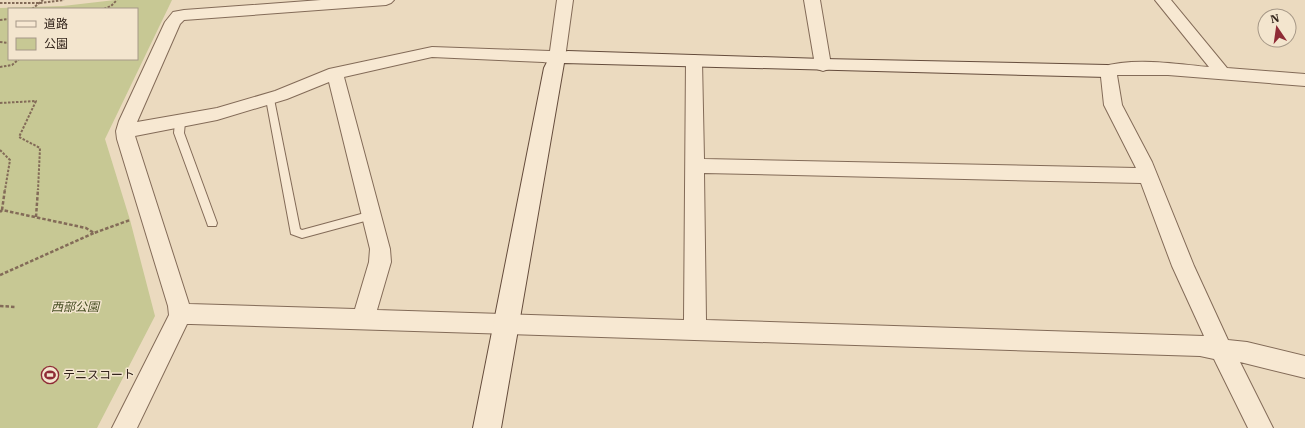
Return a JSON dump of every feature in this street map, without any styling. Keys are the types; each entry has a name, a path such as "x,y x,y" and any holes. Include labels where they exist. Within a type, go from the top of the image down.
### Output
{"street":[{"path":"124,428 180,315 179,306 126,139 125,131 128,120 170,29 179,16 386,0"},
{"path":"487,428 551,76 556,58 565,0"},
{"path":"812,0 823,65"},
{"path":"1163,0 1216,64 1222,74"},
{"path":"125,131 217,114 270,99 335,73 442,51 556,58 568,57 823,65 1107,71 1122,68 1139,68 1305,80"},
{"path":"694,61 694,329"},
{"path":"1107,71 1110,77 1113,105 1143,162 1183,266 1221,349 1261,428"},
{"path":"335,73 380,249 380,262 363,320"},
{"path":"695,166 1148,176"},
{"path":"180,315 191,314 505,325 694,329 1200,346 1305,367"}],"lane":[{"path":"270,99 295,231 302,234 372,215"},
{"path":"180,122 180,133 212,223"}],"path":[{"path":"33,8 43,0"},
{"path":"0,3 40,3 64,0"},
{"path":"106,8 118,0"},
{"path":"0,67 12,65 18,60"},
{"path":"0,103 36,101 19,137 40,148 36,216"},
{"path":"0,150 10,160 1,211 36,216 86,228 94,233"},
{"path":"0,274 94,233 130,220"},
{"path":"0,306 15,307"}],"green space":[{"name":"西部公園","path":"115,0 172,0 105,139 130,220 155,316 97,428 0,428 0,8 63,6"}],"place":[{"name":"テニスコート","path":"50,375"}]}
